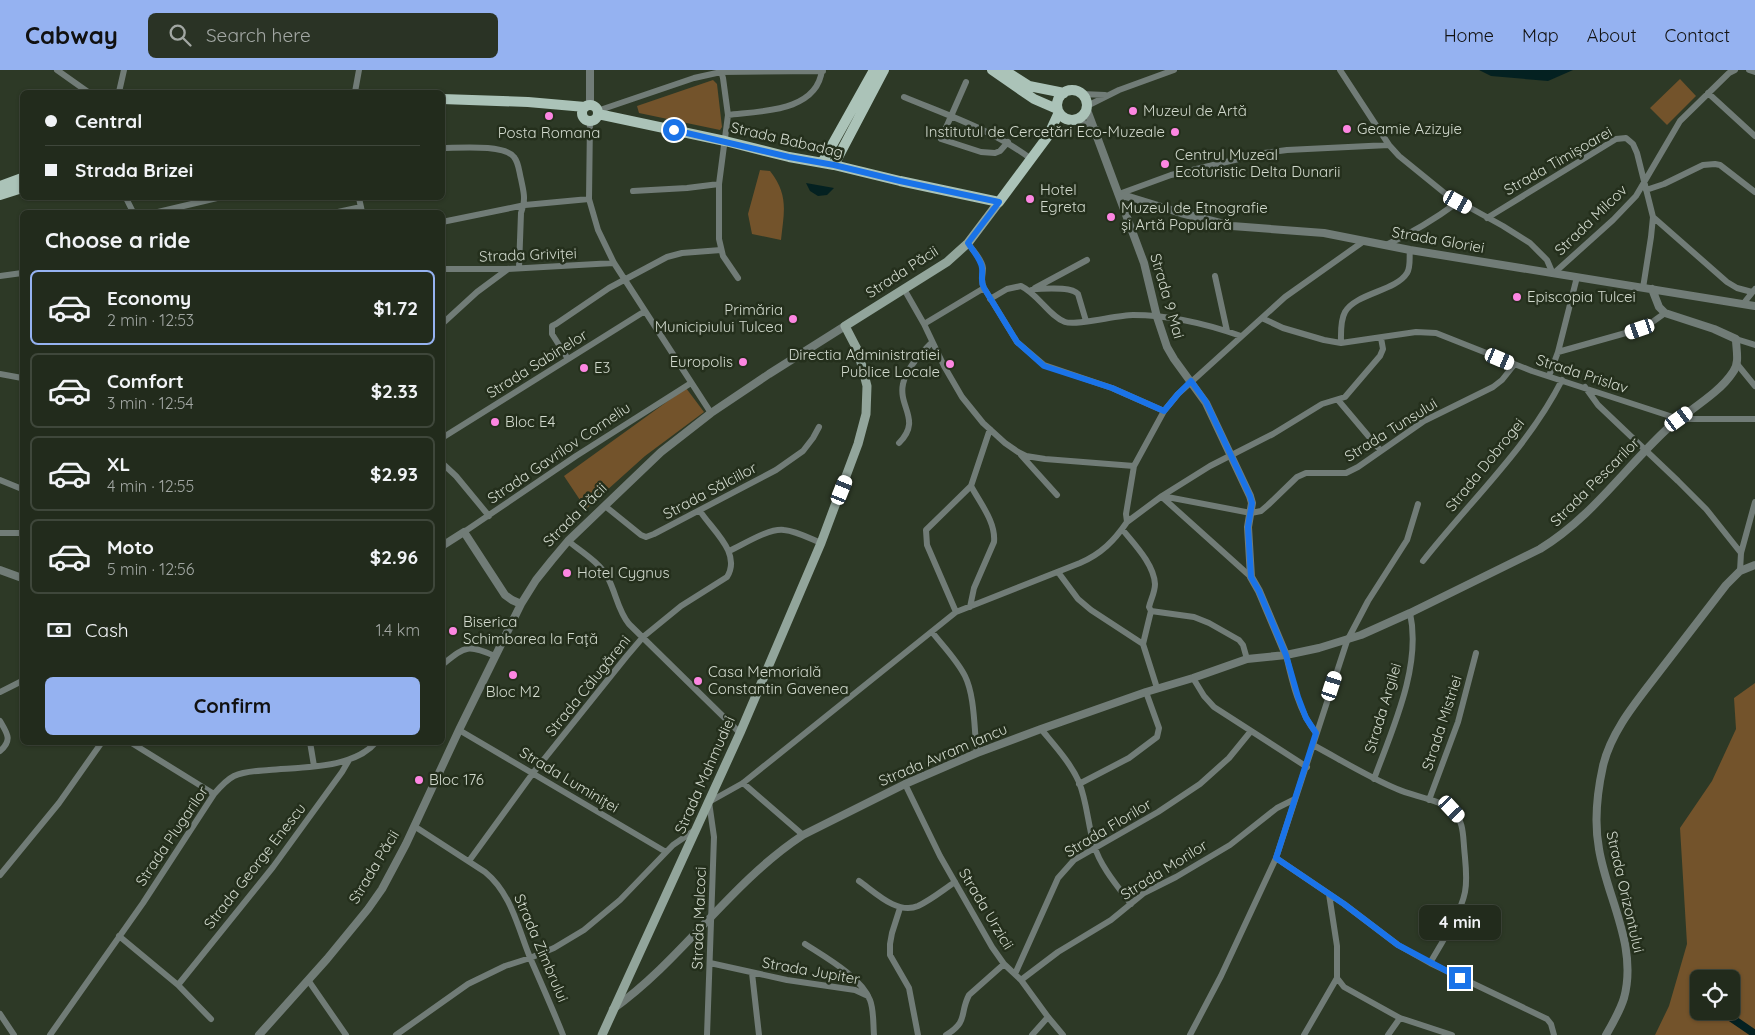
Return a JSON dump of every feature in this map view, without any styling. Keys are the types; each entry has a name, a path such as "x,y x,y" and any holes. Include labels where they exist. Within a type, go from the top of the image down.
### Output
{"main road":[{"path":"822,163 874,70"},
{"path":"834,165 884,70"},
{"path":"992,70 1029,95 1058,111"},
{"path":"1004,70 1029,86 1064,93"},
{"path":"1071,90 1082,94 1086,100 1087,108 1084,115 1072,120 1061,116 1058,111 1057,102 1064,93 1071,90"},
{"name":"Strada Babadag","path":"445,99 528,102 591,112 999,202"},
{"name":"Strada Babadag","path":"445,106 591,112"},
{"name":"Strada Păcii","path":"845,326 947,262 968,243 1048,136 1058,111"},
{"name":"Strada Păcii","path":"1048,136 1072,120"},
{"path":"0,186 20,179"},
{"path":"0,195 20,189"},
{"name":"Strada Mahmudiei","path":"602,1035 740,733 821,543 858,444 866,414 867,386 858,351 845,326"}],"street":[{"path":"57,70 85,90"},
{"path":"119,90 124,70"},
{"path":"355,90 359,70"},
{"path":"590,70 589,199 594,219 614,264 711,413"},
{"path":"591,112 721,71 822,70 819,84 803,99 794,104 782,108 728,115"},
{"path":"1087,108 1106,96 1174,70"},
{"path":"1340,70 1389,146 1415,170 1458,202 1530,243 1547,260 1552,274"},
{"name":"Strada Milcov","path":"1552,274 1613,220 1636,196 1680,121 1729,73 1735,70"},
{"path":"1749,70 1755,72"},
{"path":"721,71 728,115 719,184 719,239 721,250 738,278"},
{"path":"966,82 941,139 985,153 1000,151 1008,142"},
{"path":"1708,93 1755,136"},
{"path":"1082,94 1106,96"},
{"path":"904,97 1008,142 1031,159"},
{"name":"Strada 9 Mai","path":"1087,108 1144,263 1167,347 1206,402 1250,496 1252,503 1248,527 1251,577"},
{"path":"1072,120 1095,129"},
{"name":"Strada Timișoarei","path":"1487,218 1622,137 1630,140 1633,144 1637,153 1643,182"},
{"path":"1119,194 1171,175 1264,153 1287,150 1389,146"},
{"path":"445,148 498,149 509,152 517,162 525,197 521,213 520,268"},
{"path":"1646,190 1664,184 1703,165 1715,164 1720,165 1755,192"},
{"path":"1643,182 1653,217 1652,237 1643,288"},
{"path":"633,191 719,184"},
{"name":"Strada Gloriei","path":"1119,194 1232,226 1324,233 1410,250 1755,306"},
{"path":"445,221 524,205 589,199"},
{"path":"166,210 209,200"},
{"path":"1386,245 1430,223 1458,202"},
{"path":"1653,217 1727,282 1746,291 1754,291"},
{"path":"1127,522 1126,514 1134,466 1164,411 1178,394 1294,290 1364,241"},
{"path":"968,243 983,269 982,284 990,299 1017,342 1044,366 1112,388 1164,411"},
{"path":"568,359 552,334 552,326 609,288 673,255 721,250"},
{"path":"1341,343 1342,322 1345,311 1357,301 1394,283 1406,274 1409,269 1410,250"},
{"path":"1032,290 1087,260"},
{"name":"Strada Griviței","path":"445,270 614,264"},
{"path":"445,321 508,269"},
{"path":"0,276 20,273"},
{"path":"1215,276 1227,331"},
{"path":"1549,376 1558,352 1577,277"},
{"path":"990,299 1015,286 1032,290 1068,289 1078,294 1086,321"},
{"path":"924,324 984,288"},
{"path":"904,289 962,397 990,430 1018,452 1057,495"},
{"path":"1652,289 1659,307 1665,313 1755,345"},
{"path":"1032,290 1059,319 1072,324 1113,316 1157,316 1198,323 1241,336"},
{"path":"1743,304 1754,291"},
{"name":"Strada Sabinelor","path":"445,436 644,311"},
{"path":"1558,352 1640,329 1651,324 1665,313"},
{"name":"Strada Prislav","path":"1262,318 1283,328 1341,343 1416,332 1436,333 1514,365 1679,419 1755,419"},
{"name":"Strada Păcii","path":"259,1035 363,916 382,889 394,868 521,604 536,580 568,541 661,452 711,413 845,326"},
{"path":"709,802 743,783 956,612 1096,556 1113,541 1127,522 1162,496 1210,466 1273,434 1322,404 1338,400 1349,393 1380,356 1383,349 1381,338"},
{"path":"1736,338 1737,364 1755,386"},
{"path":"899,442 905,437 910,427 903,397 902,386 904,378 932,342"},
{"name":"Strada Pescarilor","path":"1346,641 1410,613 1556,540 1590,511 1679,419 1725,382 1733,373 1737,364"},
{"name":"Strada Tunsului","path":"1251,513 1261,510 1268,505 1297,477 1306,473 1346,472 1358,467 1424,421 1493,387 1502,380 1514,365"},
{"path":"0,374 20,378"},
{"name":"Strada Dobrogei","path":"1423,561 1511,457 1552,400 1562,380"},
{"name":"Strada Gavrilov Corneliu","path":"445,544 576,456 691,383"},
{"path":"1586,387 1598,404 1706,510 1741,553"},
{"path":"1338,400 1381,451"},
{"name":"Strada Sălciilor","path":"605,506 633,530 646,537 700,511 776,470 809,445 819,427"},
{"path":"956,612 927,545 926,530 971,486 990,430"},
{"path":"1018,452 1026,456 1045,459 1134,466"},
{"path":"445,466 456,476 489,516"},
{"path":"0,480 20,488"},
{"path":"970,606 974,588 994,542 995,535 992,523 971,486"},
{"path":"1162,496 1251,513"},
{"path":"1162,496 1251,577 1259,591 1286,655 1306,718 1316,733"},
{"path":"1740,571 1741,553 1755,502"},
{"path":"1190,1035 1221,976 1276,858 1307,767 1346,641 1368,601 1408,540 1418,504"},
{"path":"700,511 729,551 778,530 794,532 821,543"},
{"path":"1122,530 1153,572 1155,585 1143,644 1157,688"},
{"path":"464,532 505,595 521,604"},
{"path":"0,533 20,533"},
{"path":"568,541 603,570 609,579 624,617 740,733"},
{"name":"Strada Călugăreni","path":"470,861 533,773 643,637 681,606 727,577 731,566 729,551"},
{"name":"Strada Orizontului","path":"1606,1035 1618,1014 1624,997 1627,980 1627,953 1620,919 1599,850 1596,828 1597,803 1603,765 1612,742 1630,710 1726,585 1740,571 1755,565"},
{"path":"0,570 20,577"},
{"path":"1058,572 1078,599 1091,610 1143,644"},
{"path":"1151,610 1194,617 1209,623 1239,640 1243,645 1247,659"},
{"name":"Strada Argilei","path":"1374,779 1401,704 1410,665 1413,638 1410,613"},
{"path":"932,632 965,676 972,706 976,753"},
{"name":"Strada Avram Iancu","path":"614,1009 634,995 763,864 803,835 905,784 976,753 1041,729 1247,659 1286,655 1346,641"},
{"path":"445,663 461,651 472,647 495,656"},
{"name":"Strada Mistriei","path":"1429,800 1458,722 1476,653"},
{"path":"1193,678 1204,696 1214,707 1307,767"},
{"path":"0,692 20,682"},
{"path":"1080,784 1134,755 1157,737 1159,728 1146,692"},
{"path":"0,721 8,739 6,746 0,751"},
{"path":"1041,729 1070,764 1080,784 1094,847 1109,875 1131,904"},
{"name":"Strada Luminiței","path":"459,730 666,852"},
{"name":"Strada Florilor","path":"1015,974 1058,878 1074,860 1158,812 1200,784 1229,758 1251,731"},
{"path":"0,875 59,803 100,745"},
{"path":"135,745 214,794"},
{"path":"310,745 314,766"},
{"name":"Strada Plugarilor","path":"50,1035 214,794 226,780 250,771 314,766 349,760 363,754 373,745"},
{"path":"1314,745 1374,779 1452,809 1459,817 1463,837 1465,894 1460,908 1430,963"},
{"name":"Strada George Enescu","path":"178,985 273,867 349,760"},
{"path":"743,783 803,835"},
{"name":"Strada Urzicii","path":"905,784 966,904 1004,964 1021,980 1063,1035"},
{"name":"Strada Morilor","path":"1021,980 1058,952 1099,928 1144,894 1230,845 1277,808 1295,799"},
{"name":"Strada Malcoci","path":"707,1035 714,836 709,802"},
{"name":"Strada Zimbrului","path":"414,826 470,861 496,880 506,895 530,958 563,1035"},
{"path":"396,1035 468,984 505,966 554,948 584,930 620,900 673,845 695,830"},
{"path":"1276,858 1398,945 1430,963 1540,1015 1551,1024 1554,1035"},
{"path":"859,881 900,908 917,906 955,882"},
{"path":"1304,1035 1337,978 1337,946 1329,894"},
{"path":"900,908 892,933 890,955 910,988 918,1035"},
{"path":"119,936 178,985 211,1019"},
{"path":"805,944 856,980 868,996"},
{"name":"Strada Jupiter","path":"710,963 787,980 855,990 868,996 872,1008 874,1035"},
{"path":"946,1035 959,1026 962,1021 969,995 1004,964"},
{"path":"752,973 759,1035"},
{"path":"1337,978 1344,987 1400,1018 1452,1035"},
{"path":"308,980 346,1035"},
{"path":"0,1014 14,1035"},
{"path":"1032,1035 1048,1017"},
{"path":"1388,1035 1400,1018"}],"shaded area":[{"path":"1680,79 1696,96 1667,125 1650,108"},
{"path":"713,80 717,84 722,127 720,130 639,113 637,106"},
{"path":"760,170 770,171 783,196 784,212 781,240 752,234 748,214"},
{"path":"686,388 704,412 645,456 586,509 564,476"},
{"path":"1755,683 1755,1035 1655,1035 1669,1006 1687,944 1680,828 1712,781 1736,729 1734,698"}],"water":[{"path":"1479,70 1573,70 1548,81 1491,76"},
{"path":"806,183 834,188 827,195 818,196 810,191"}],"waterway":[{"path":"1734,1020 1755,1034"}],"place":[{"name":"Muzeul de Artă","path":"1133,111"},
{"name":"Posta Romana","path":"549,116"},
{"name":"Geamie Azizyie","path":"1347,129"},
{"name":"Institutul de Cercetări Eco-Muzeale","path":"1175,132"},
{"name":"Centrul Muzeal Ecoturistic Delta Dunarii","path":"1165,164"},
{"name":"Hotel Egreta","path":"1030,199"},
{"name":"Muzeul de Etnografie și Artă Populară","path":"1111,217"},
{"name":"Episcopia Tulcei","path":"1517,297"},
{"name":"Primăria Municipiului Tulcea","path":"793,319"},
{"name":"Europolis","path":"743,362"},
{"name":"Directia Administratiei Publice Locale","path":"950,364"},
{"name":"E3","path":"584,368"},
{"name":"Bloc E4","path":"495,422"},
{"name":"Hotel Cygnus","path":"567,573"},
{"name":"Biserica Schimbarea la Față","path":"453,631"},
{"name":"Bloc M2","path":"513,675"},
{"name":"Casa Memorială Constantin Gavenea","path":"698,681"},
{"name":"Bloc 176","path":"419,780"}],"route":[{"path":"674,130 999,202 968,243 978,257 983,269 982,284 984,288 1011,333 1024,349 1044,366 1112,388 1164,411 1191,381 1206,402 1219,427 1250,496 1252,503 1248,527 1251,577 1259,591 1286,655 1290,673 1306,718 1316,733 1307,767 1276,858 1344,904 1398,945 1460,978"}]}
